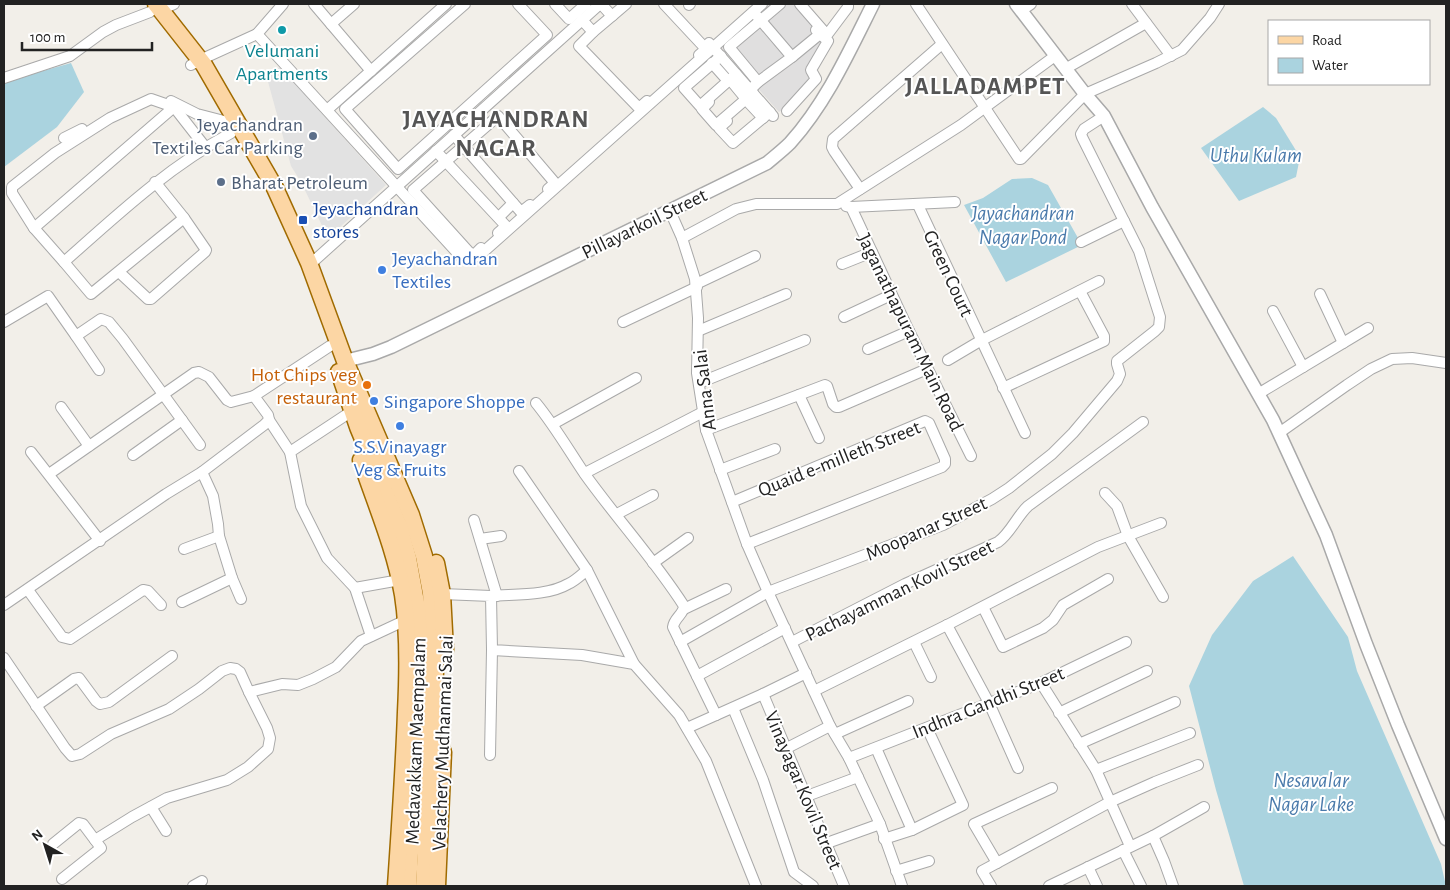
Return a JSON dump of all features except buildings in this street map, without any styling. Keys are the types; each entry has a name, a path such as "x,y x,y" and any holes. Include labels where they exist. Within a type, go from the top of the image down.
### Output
{"main road":[{"path":"157,7 275,188 278,203 304,270 330,346"},
{"path":"195,63 227,127 278,203 309,263 345,361 411,516 428,572 434,640 427,713 424,886"},
{"name":"Medavakkam Maempalam","path":"330,346 358,427 390,501 408,558 414,591 421,672 427,713 408,886"},
{"name":"Velachery Mudhanmai Salai","path":"358,427 355,438 390,541 400,580 406,620 408,671 396,886"},
{"name":"Velachery Mudhanmai Salai","path":"376,436 388,446 397,461 419,512 432,544 442,594 445,624 446,689 437,886"}],"street":[{"path":"195,63 257,34 283,4"},
{"path":"314,4 371,71"},
{"path":"331,24 354,4"},
{"path":"327,110 446,4"},
{"path":"465,4 345,108 398,168 547,35 518,4"},
{"path":"555,4 569,19 586,4"},
{"path":"309,263 601,4 612,16"},
{"path":"626,4 579,46 639,108 706,49 664,4"},
{"path":"673,4 720,56 734,78 751,96 769,115 732,143 719,128 751,96 758,82 820,34"},
{"path":"257,34 462,258 469,260 481,254 762,4"},
{"path":"758,82 729,47 780,4"},
{"path":"787,111 816,79 812,70 828,41 792,4"},
{"path":"800,4 827,35 848,7 848,4"},
{"name":"Pillayarkoil Street","path":"345,361 391,347 766,163 789,144 811,118 873,4"},
{"path":"916,4 1020,159 1085,94 1182,50 1210,18 1219,4"},
{"path":"1132,4 1171,56"},
{"path":"1023,6 1055,56 1104,116 1152,207 1279,432 1326,534 1366,644 1446,838"},
{"path":"5,74 70,56 110,29 157,7"},
{"path":"753,12 792,56"},
{"path":"582,20 593,32"},
{"path":"1065,69 1146,23"},
{"path":"860,190 834,152 832,147 833,139 942,44"},
{"path":"720,56 684,88 700,106 734,78"},
{"path":"837,204 961,125 1055,56"},
{"path":"712,64 734,78"},
{"path":"504,73 513,82"},
{"path":"734,78 702,109 716,125 751,96"},
{"path":"64,138 150,93 158,94 227,127 206,148 155,182 64,262"},
{"path":"184,218 92,294 34,228 12,193 12,186 55,153 110,118 151,99 174,107 206,148"},
{"path":"34,228 174,107"},
{"path":"436,151 446,161 506,226 476,253 469,252 413,190 446,161 463,146 498,116 555,183 521,212 463,146 443,129"},
{"name":"Moopanar Street","path":"768,592 943,525 1009,488 1052,454 1073,433 1117,381 1120,374 1117,361 1155,331 1160,322 1160,317 1140,251 1081,134 1084,129 1104,116"},
{"path":"119,272 148,299 152,299 206,250 184,218 155,182"},
{"path":"682,238 736,210 756,204 837,204 852,207 955,202"},
{"path":"498,217 513,204"},
{"name":"Green Court","path":"918,205 980,341 1025,433"},
{"name":"Jaganathapuram Main Road","path":"852,207 891,295 971,456"},
{"name":"Anna Salai","path":"670,211 682,238 696,286 697,373 706,430 747,544 814,691 880,824 902,886"},
{"path":"1081,242 1124,221"},
{"path":"842,264 872,252"},
{"path":"623,322 755,256"},
{"name":"Green Court","path":"980,341 1100,281"},
{"path":"1003,388 1104,342 1104,336 1080,291"},
{"path":"698,331 786,294"},
{"path":"1320,294 1343,343"},
{"path":"844,317 891,295"},
{"path":"4,322 48,296 99,370"},
{"path":"1272,312 1303,367"},
{"path":"76,336 101,319 109,322 200,445"},
{"path":"1258,394 1368,328"},
{"path":"868,350 909,331"},
{"path":"699,383 805,340"},
{"path":"948,360 980,341"},
{"path":"49,474 194,374 199,372 209,377 227,400 234,403 254,396 330,346"},
{"path":"1279,432 1347,385 1392,359 1412,358 1446,363"},
{"path":"706,430 825,384 832,404 837,407 927,369"},
{"path":"553,424 636,378"},
{"path":"799,394 820,438"},
{"path":"254,396 268,415 269,420 290,452 301,506 327,558 356,588 371,636"},
{"path":"536,403 553,424 585,473 682,603 684,609"},
{"path":"61,407 89,446"},
{"path":"290,452 352,411"},
{"path":"585,473 703,412"},
{"path":"133,455 182,420"},
{"path":"4,605 166,494 202,472 258,431 269,420"},
{"name":"Quaid e-milleth Street","path":"732,502 925,421 929,423 945,459 945,464 942,467 747,544"},
{"name":"Pachayamman Kovil Street","path":"792,642 905,584 998,542 1028,506 1143,422"},
{"path":"720,470 775,449"},
{"path":"31,452 100,541"},
{"path":"519,471 587,570 634,664 680,715 706,761 756,886"},
{"path":"202,472 213,496 219,536 232,578 241,599"},
{"path":"1105,493 1117,506 1128,536 1163,597"},
{"path":"617,514 653,495"},
{"path":"474,520 494,596 490,755"},
{"path":"814,691 914,642 1098,547 1161,523"},
{"path":"184,549 219,536"},
{"path":"480,539 501,536"},
{"path":"653,563 688,538"},
{"path":"442,594 494,596 540,592 560,588 587,570"},
{"path":"182,602 232,578"},
{"path":"983,607 1003,647 1043,628 1052,620 1063,605 1108,579"},
{"path":"356,588 400,580"},
{"path":"716,715 673,627 684,609 726,589"},
{"path":"28,590 62,637 70,639 143,590 148,591 161,605"},
{"path":"680,642 768,592"},
{"path":"249,692 282,684 298,685 314,679 336,667 362,640 406,620"},
{"path":"947,625 989,703 1018,768"},
{"path":"697,676 785,628"},
{"path":"914,642 931,677"},
{"name":"Indhra Gandhi Street","path":"848,758 1041,683 1126,642"},
{"path":"492,650 582,655 634,664"},
{"path":"36,706 79,678 96,701 100,704 109,702 172,656"},
{"path":"4,658 72,756 76,756 111,734 169,709 222,671 230,668 240,672 267,728 270,738 268,749 248,767 227,780 167,798 95,840"},
{"path":"1059,713 1147,671"},
{"path":"687,728 806,673"},
{"path":"1041,683 1096,770 1141,886"},
{"name":"Vinayagar Kovil Street","path":"763,694 844,886"},
{"path":"787,748 908,701"},
{"path":"1079,744 1175,702"},
{"path":"733,708 763,780 794,872 813,886"},
{"path":"884,838 912,830 963,805 927,728"},
{"path":"1096,770 1190,732"},
{"path":"876,748 912,830"},
{"path":"991,886 982,871 1110,802 1198,765"},
{"path":"807,796 858,777"},
{"path":"996,863 974,824 1052,788"},
{"path":"151,807 166,831"},
{"path":"1056,885 1088,867 1153,836 1204,807"},
{"path":"53,844 79,823 83,824 101,848 62,879"},
{"path":"827,844 880,824"},
{"path":"1153,836 1173,886"},
{"path":"896,871 929,861"},
{"path":"1088,867 1097,886"}],"shaded area":[{"path":"768,4 797,4 828,39 810,78 789,106 779,112 720,46"},
{"name":"Jeyachandran Textiles Car Parking","path":"280,67 386,185 328,238 301,182 291,166 267,78"}],"water":[{"path":"71,63 84,92 57,127 4,167 4,82"},
{"name":"Uthu Kulam","path":"1263,107 1276,118 1300,157 1296,177 1239,201 1201,148"},
{"name":"Jayachandran Nagar Pond","path":"1032,178 1048,185 1082,245 1006,282 964,205 983,198 1012,179"},
{"name":"Nesavalar Nagar Lake","path":"1293,556 1348,637 1357,671 1441,864 1446,886 1244,886 1216,790 1189,686 1212,635 1253,581"}],"place":[{"name":"Velumani Apartments","path":"282,30"},
{"name":"Jeyachandran Textiles Car Parking","path":"313,136"},
{"name":"Bharat Petroleum","path":"221,182"},
{"name":"Jeyachandran stores","path":"303,220"},
{"name":"Jeyachandran Textiles","path":"382,270"},
{"name":"Hot Chips veg restaurant","path":"367,385"},
{"name":"Singapore Shoppe","path":"374,401"},
{"name":"S.S.Vinayagr Veg & Fruits","path":"400,426"}],"district":[{"name":"JALLADAMPET","path":"985,85"},
{"name":"JAYACHANDRAN NAGAR","path":"496,132"}]}
